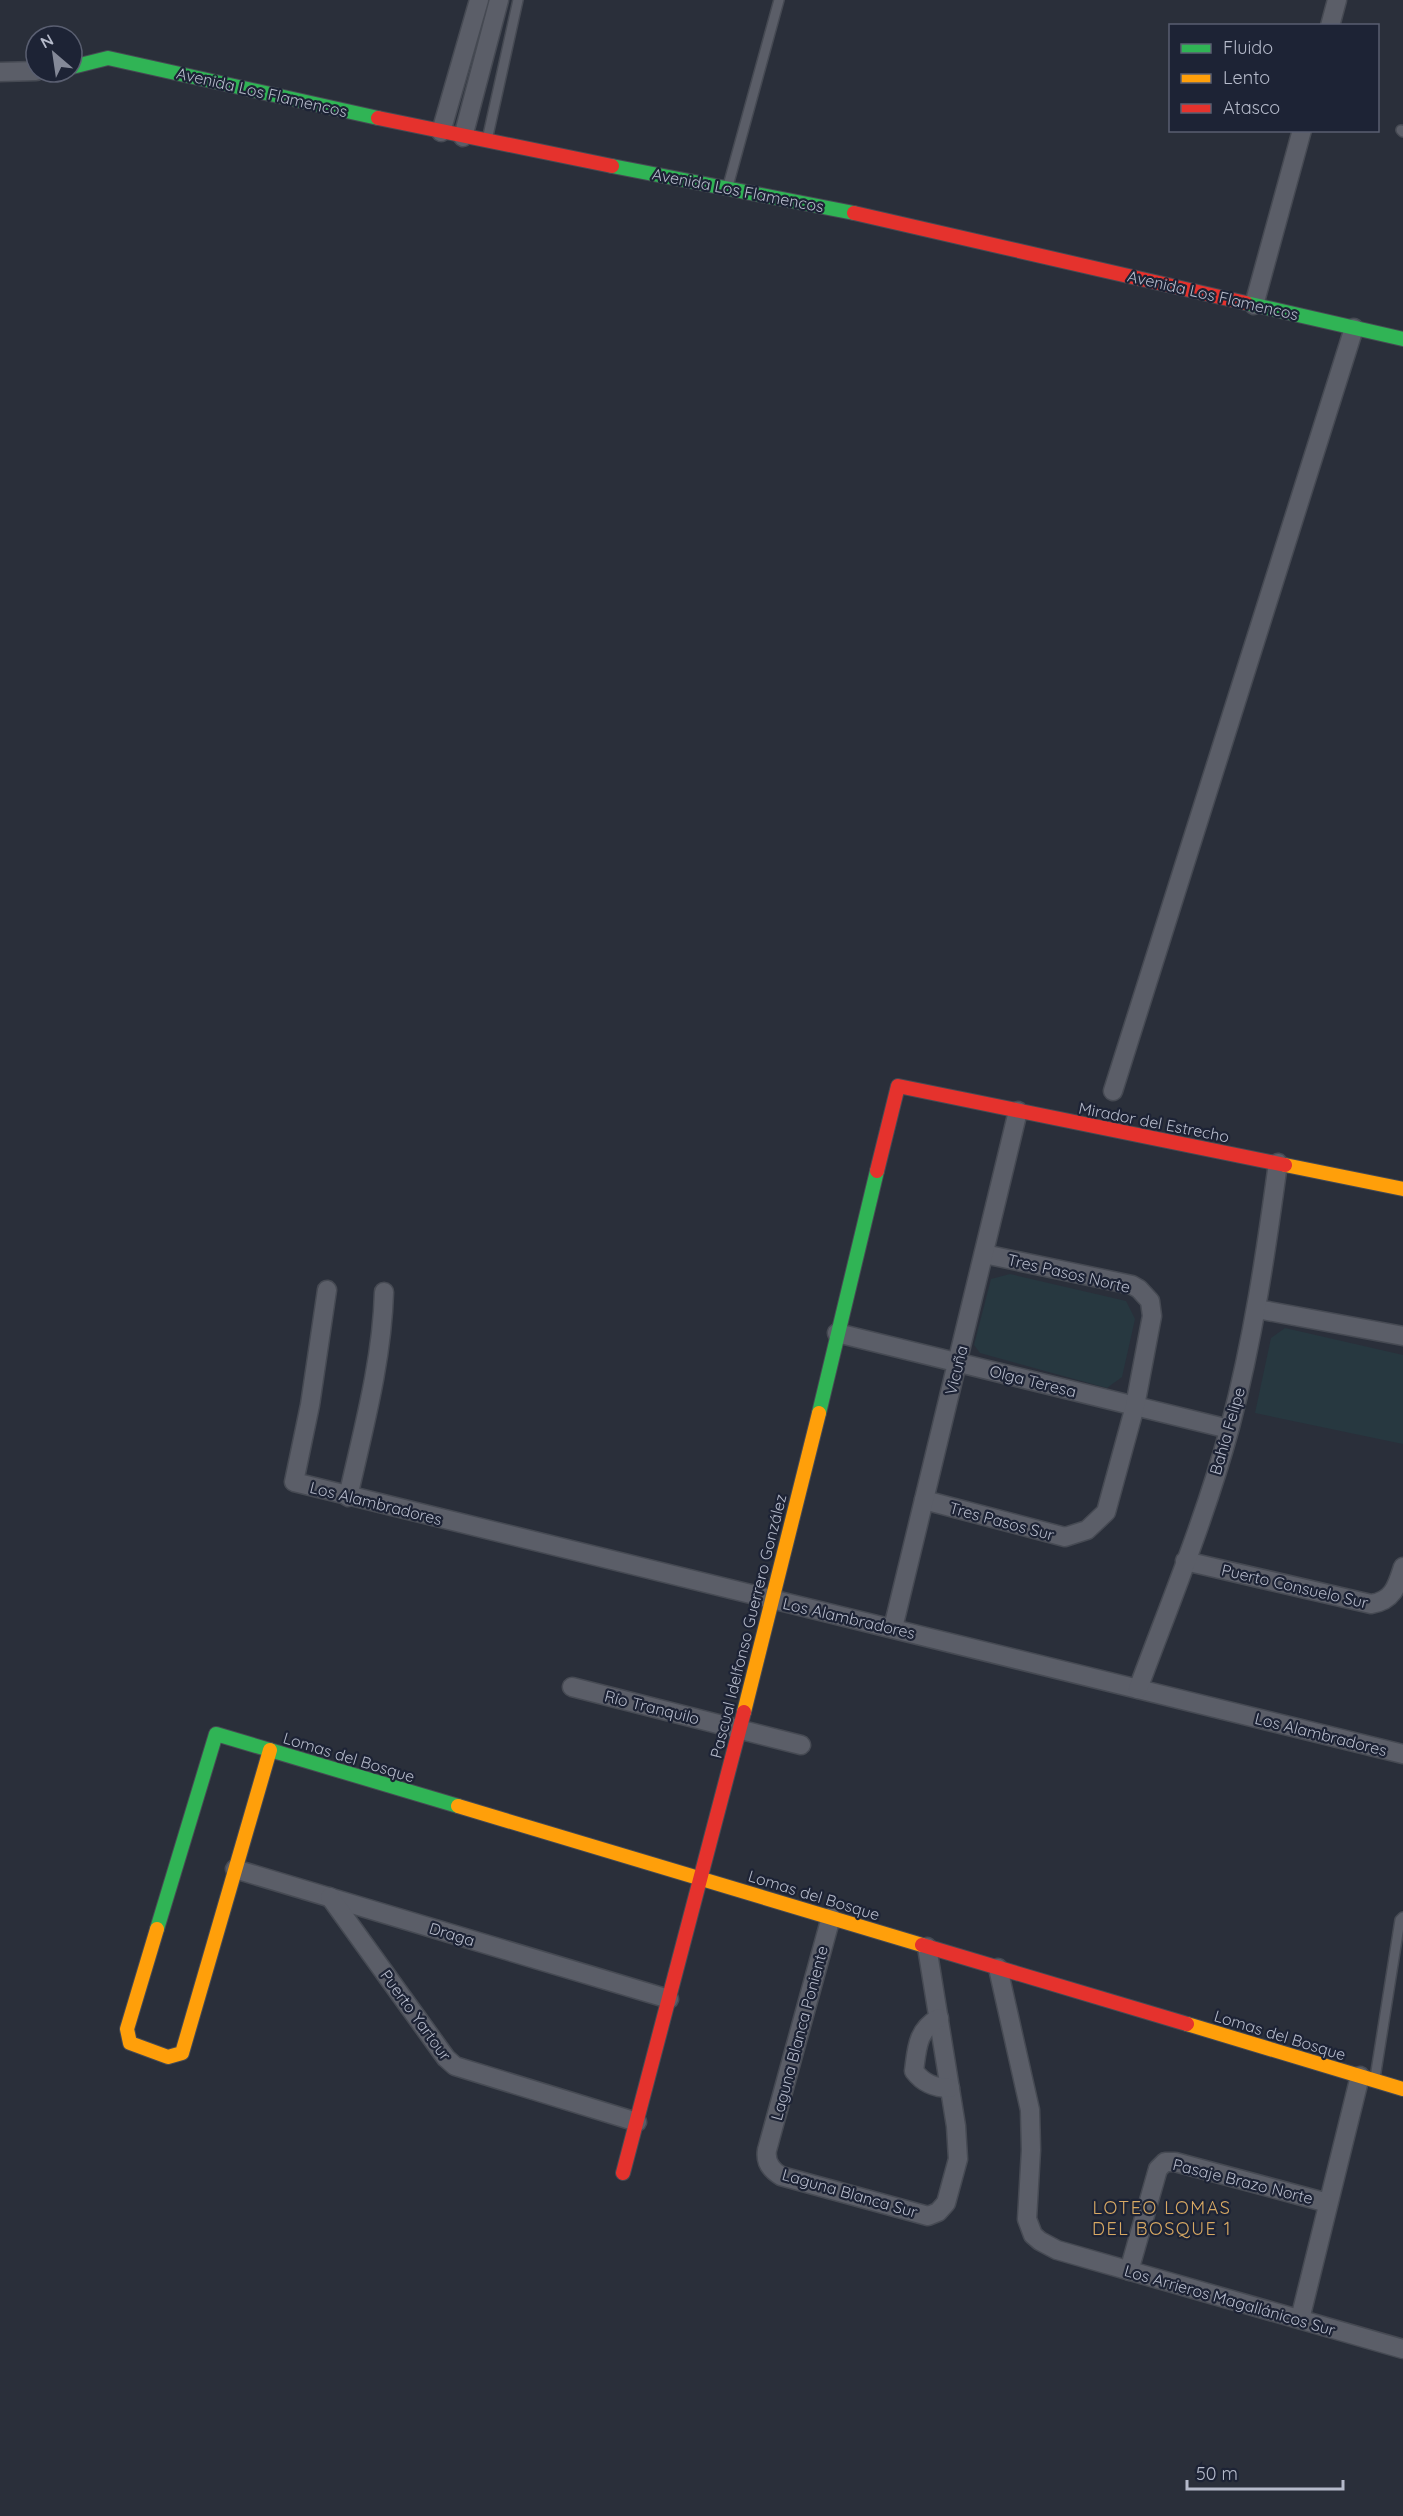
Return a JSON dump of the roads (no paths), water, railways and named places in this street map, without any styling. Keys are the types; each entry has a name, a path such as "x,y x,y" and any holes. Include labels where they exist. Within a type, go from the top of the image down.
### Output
{"street":[{"path":"463,137 499,0"},
{"path":"1331,24 1337,0"},
{"path":"441,132 475,3"},
{"name":"Avenida Los Flamencos","path":"84,63 108,58 487,142 728,187 905,224 1403,339"},
{"path":"0,72 24,71"},
{"path":"1254,305 1301,132"},
{"path":"1113,1091 1354,328"},
{"name":"Mirador del Estrecho","path":"898,1086 1403,1189"},
{"name":"Pascual Idelfonso Guerrero González","path":"623,2173 773,1600 898,1086"},
{"name":"Vicuña","path":"893,1628 1018,1111"},
{"name":"Bahía Felipe","path":"1138,1689 1185,1561 1229,1429 1257,1309 1278,1163"},
{"name":"Tres Pasos Norte","path":"984,1254 1132,1285 1145,1294 1152,1316 1134,1406"},
{"name":"Los Alambradores","path":"327,1290 317,1365 294,1482 1403,1754"},
{"path":"348,1497 371,1396 383,1321 384,1293"},
{"path":"1257,1309 1403,1336"},
{"name":"Olga Teresa","path":"837,1333 1229,1429"},
{"name":"Tres Pasos Sur","path":"924,1500 1065,1537 1087,1530 1106,1512 1134,1406"},
{"name":"Puerto Consuelo Sur","path":"1185,1561 1371,1604 1387,1599 1397,1585 1403,1568"},
{"name":"Río Tranquilo","path":"572,1687 801,1745"},
{"name":"Lomas del Bosque","path":"235,1869 182,2053 168,2057 130,2043 127,2029 216,1734 1403,2089"},
{"path":"235,1869 270,1750"},
{"name":"Draga","path":"235,1869 669,1999"},
{"name":"Puerto Yartour","path":"330,1897 446,2058 455,2066 637,2122"},
{"name":"Laguna Blanca Poniente","path":"767,2150 831,1917"},
{"path":"927,1947 939,2018 950,2088 941,2088 922,2082 914,2071 918,2042 927,2025 939,2018"},
{"name":"Los Arrieros Magallánicos Sur","path":"998,1968 1030,2110 1031,2150 1027,2219 1033,2235 1048,2247 1057,2250 1403,2349"},
{"path":"1300,2319 1328,2203 1367,2078"},
{"name":"Laguna Blanca Sur","path":"767,2150 770,2166 781,2176 928,2216 938,2212 946,2203 958,2159 950,2088"},
{"name":"Pasaje Brazo Norte","path":"1129,2271 1158,2169 1165,2162 1175,2162 1328,2203"}],"lane":[{"path":"487,142 518,0"},
{"path":"728,187 778,0"},
{"path":"1367,2078 1400,1920 1403,1917"}],"district":[{"name":"LOTEO LOMAS DEL BOSQUE 1","path":"1162,2217"}]}
